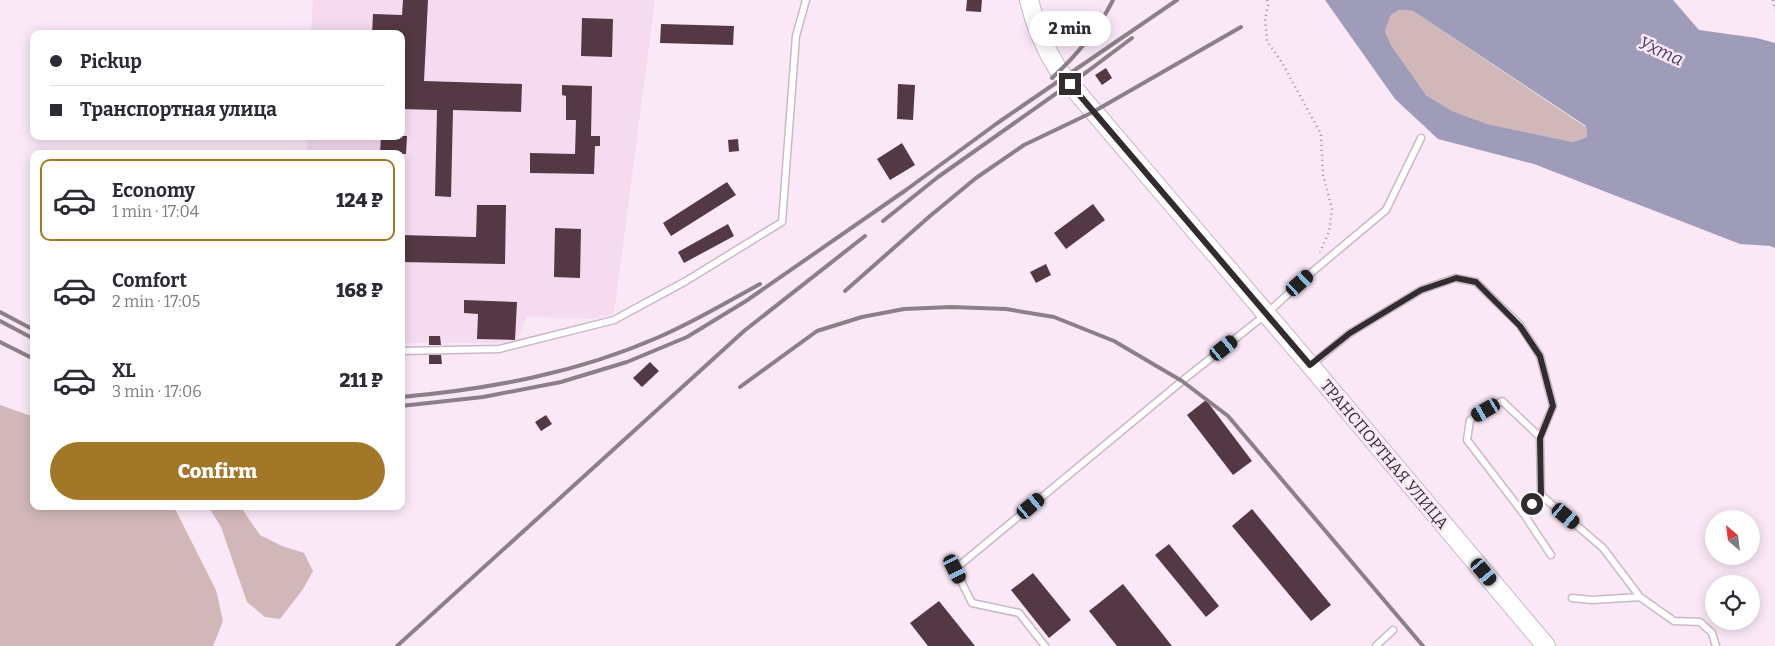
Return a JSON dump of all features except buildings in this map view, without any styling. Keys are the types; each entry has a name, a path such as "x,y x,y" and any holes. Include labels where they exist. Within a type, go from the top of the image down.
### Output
{"street":[{"name":"ТРАНСПОРТНАЯ УЛИЦА","path":"1028,0 1036,28 1052,60 1060,71 1546,646"}],"lane":[{"path":"405,351 499,349 614,320 686,281 782,222 796,36 806,0"},
{"path":"1045,646 1019,613 972,603 955,569 1265,315 1312,272 1386,210 1421,138"},
{"path":"1310,365 1350,333 1421,290 1456,278 1476,282 1520,326 1540,356 1553,406 1540,438 1541,495 1523,512"},
{"path":"1540,438 1502,401 1470,420 1466,440 1523,512 1551,555"},
{"path":"1541,495 1603,548 1640,598 1674,621 1700,622 1712,634 1716,646"},
{"path":"1572,598 1592,600 1640,598"},
{"path":"1376,646 1393,630"}],"path":[{"path":"1267,0 1268,5 1265,19 1266,41 1281,61 1321,134 1323,175 1332,209 1329,232 1312,272"},
{"path":"1773,0 1775,10"}],"shaded area":[{"path":"313,0 655,0 614,314 592,319 526,317 520,335 505,343 405,343 405,150 307,150 307,140 405,140 405,30 311,30"},
{"path":"1399,10 1413,11 1586,127 1587,137 1573,142 1486,124 1452,111 1426,95 1391,45 1385,31 1391,15"},
{"path":"0,405 30,416 30,510 176,510 216,590 223,621 213,646 0,646"},
{"path":"210,510 243,510 260,535 282,546 304,553 313,571 303,589 280,619 265,617 247,602 221,527"}],"water":[{"name":"Ухта","path":"1325,0 1673,0 1699,30 1757,38 1775,43 1775,248 1740,244 1534,164 1438,139 1395,99","holes":["1399,10 1413,11 1586,126 1587,137 1573,142 1487,124 1452,111 1426,95 1391,45 1385,31 1391,15"]}],"railway":[{"path":"1052,78 1086,42 1101,22 1113,0"},
{"path":"405,406 483,397 561,382 627,362 687,337 746,301 906,190 996,124 1177,0"},
{"path":"845,291 976,178 1024,145 1093,112 1241,27"},
{"path":"883,221 938,177 1132,38"},
{"path":"397,646 744,331 865,236"},
{"path":"405,397 500,384 565,370 597,360 628,350 672,331 760,284"},
{"path":"740,387 817,331 862,317 904,309 951,307 1006,309 1054,317 1114,341 1182,381 1228,416 1423,646"},
{"path":"0,312 30,328"},
{"path":"0,321 30,337"},
{"path":"0,342 30,357"}],"route":[{"path":"1070,84 1265,315 1310,365 1350,333 1421,290 1456,278 1476,282 1520,326 1540,356 1553,406 1540,438 1541,495 1532,504"}]}
